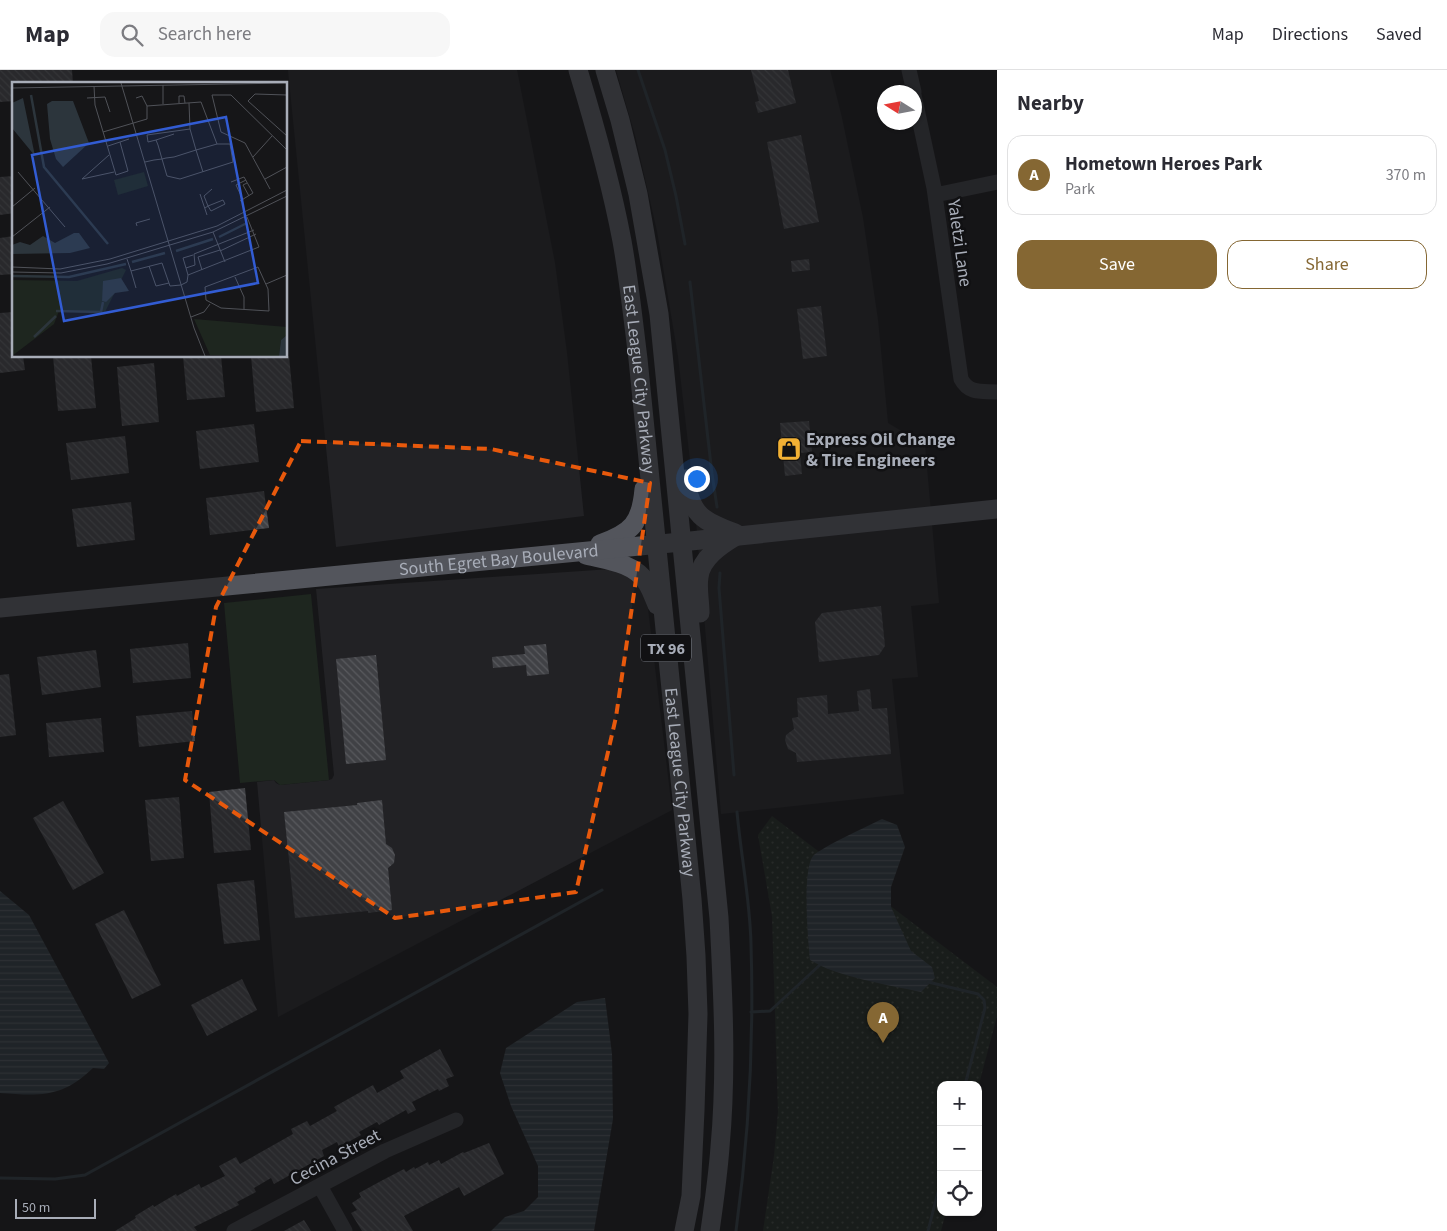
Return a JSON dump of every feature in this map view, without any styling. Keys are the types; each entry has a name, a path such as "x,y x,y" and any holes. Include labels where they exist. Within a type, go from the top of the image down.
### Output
{"main road":[{"name":"East League City Parkway","path":"578,70 601,149 622,240 647,448 692,899 698,1014 691,1196 684,1231"},
{"name":"East League City Parkway","path":"605,70 620,120 638,194 652,269 664,359 719,918 724,1060 721,1129 710,1231"},
{"path":"664,359 675,385 689,497 696,512 706,521 739,534"},
{"path":"576,552 615,538 628,530 636,521 642,507 647,448"},
{"name":"South Egret Bay Boulevard","path":"0,608 681,542 739,534 997,509"},
{"path":"696,677 701,625 700,570 711,554 739,534"},
{"path":"576,552 630,567 647,582 664,621"}],"street":[{"name":"Yaletzi Lane","path":"909,70 912,85"},
{"name":"Yaletzi Lane","path":"921,130 935,195 961,379 966,387 974,391 997,392"},
{"path":"935,195 997,182"},
{"name":"Cecina Street","path":"234,1231 385,1151 456,1120"},
{"path":"320,1186 345,1231"}],"highlighted area":[{"path":"301,441 491,449 650,483 616,717 576,892 395,918 185,780 216,607"}],"shaded area":[{"path":"288,70 517,70 555,263 567,353 584,516 336,547"},
{"path":"616,70 830,70 863,218 878,320 888,423 925,445 939,603 911,606 918,677 892,679 904,794 721,814 693,486 678,356 657,231 635,135"},
{"path":"611,569 626,574 637,583 644,595 648,609 672,810 278,1017 257,782 274,780 280,785 329,780 334,775 316,589"},
{"path":"311,594 329,780 280,785 274,780 240,783 224,603"},
{"path":"772,816 997,987 997,1016 980,1081 937,1081 937,1216 945,1216 941,1231 763,1231 774,1156 778,1112 772,916 758,835"},
{"path":"882,819 897,825 905,847 891,887 891,907 911,951 932,967 935,978 921,992 849,976 810,960 807,890 808,875 813,856 835,842"},
{"path":"0,891 29,915 109,1063 104,1069 93,1068 71,1085 50,1093 27,1095 0,1093"},
{"path":"605,998 612,1054 613,1119 594,1231 491,1231 505,1217 524,1211 538,1197 538,1166 511,1106 500,1073 506,1048 577,1002"}],"building":[{"path":"0,70 72,70 73,82 12,82 12,101 0,102"},
{"path":"751,70 788,70 796,103 758,113 755,102 759,101"},
{"path":"801,135 819,222 784,229 767,142"},
{"path":"12,176 12,213 0,215 0,177"},
{"path":"12,236 12,274 0,275 0,238"},
{"path":"809,259 810,270 792,272 791,261"},
{"path":"821,306 827,356 803,359 797,309"},
{"path":"12,312 12,358 23,358 25,370 0,373 0,313"},
{"path":"289,356 294,408 256,412 251,358 288,358"},
{"path":"53,358 91,358 96,408 58,411"},
{"path":"183,358 221,358 225,397 187,400"},
{"path":"154,363 159,422 122,426 117,367"},
{"path":"809,421 812,452 800,453 802,474 785,476 780,445 782,445 780,423"},
{"path":"254,424 259,462 200,469 196,431"},
{"path":"125,436 129,473 71,480 66,443"},
{"path":"264,491 269,528 210,535 206,498"},
{"path":"131,502 135,540 77,547 72,509"},
{"path":"881,606 885,646 879,655 819,662 815,622 822,613"},
{"path":"188,643 191,678 133,683 130,649"},
{"path":"546,644 549,674 527,676 526,665 493,668 492,657 525,654 524,646"},
{"path":"96,650 101,687 42,695 37,657"},
{"path":"376,655 386,760 346,764 336,659"},
{"path":"9,674 16,735 0,737 0,675"},
{"path":"870,689 872,709 887,708 891,754 797,762 796,753 788,749 785,740 786,735 794,729 792,718 798,717 797,698 827,695 828,714 859,711 857,691"},
{"path":"192,711 195,741 139,747 136,716"},
{"path":"101,718 104,752 49,757 46,723"},
{"path":"245,788 251,850 214,853 209,792"},
{"path":"179,797 184,858 151,861 145,800"},
{"path":"382,800 386,844 392,848 395,855 394,863 388,868 392,910 295,918 284,812 357,805 357,803"},
{"path":"63,801 104,873 73,890 33,818"},
{"path":"254,880 260,940 224,944 217,884"},
{"path":"124,910 161,985 132,999 95,924"},
{"path":"242,979 257,1010 207,1036 191,1005"},
{"path":"440,1049 454,1076 446,1079 449,1086 439,1091 438,1089 412,1102 416,1110 408,1114 406,1110 379,1125 377,1122 359,1132 361,1135 339,1147 337,1142 322,1150 324,1156 274,1184 271,1178 254,1188 256,1192 237,1202 239,1205 194,1227 197,1231 115,1231 153,1205 154,1207 176,1194 177,1196 199,1184 201,1188 225,1176 219,1166 236,1157 240,1164 293,1134 291,1129 307,1121 310,1126 337,1111 334,1107 373,1085 377,1093 404,1078 400,1071"},
{"path":"489,1143 504,1174 464,1196 459,1187 404,1216 413,1231 362,1231 351,1213 357,1210 352,1203 361,1197 359,1193 404,1169 406,1172 414,1167 415,1169 428,1162 429,1165 439,1160 441,1164 463,1152"},
{"path":"304,1220 311,1231 284,1231"}],"waterway":[{"path":"638,70 665,150 685,244"},
{"path":"690,282 717,507"},
{"path":"720,573 719,588 734,775"},
{"path":"736,1231 750,1088 752,1016 750,927 737,812"},
{"path":"0,1178 55,1179 85,1175 602,890"},
{"path":"751,1012 770,1011 822,963"},
{"path":"928,982 978,994 984,1000 985,1008 966,1081"},
{"path":"928,1231 937,1196"}],"place":[{"name":"Express Oil Change & Tire Engineers","path":"789,449"},
{"name":"Hometown Heroes Park","path":"883,1043"}]}
